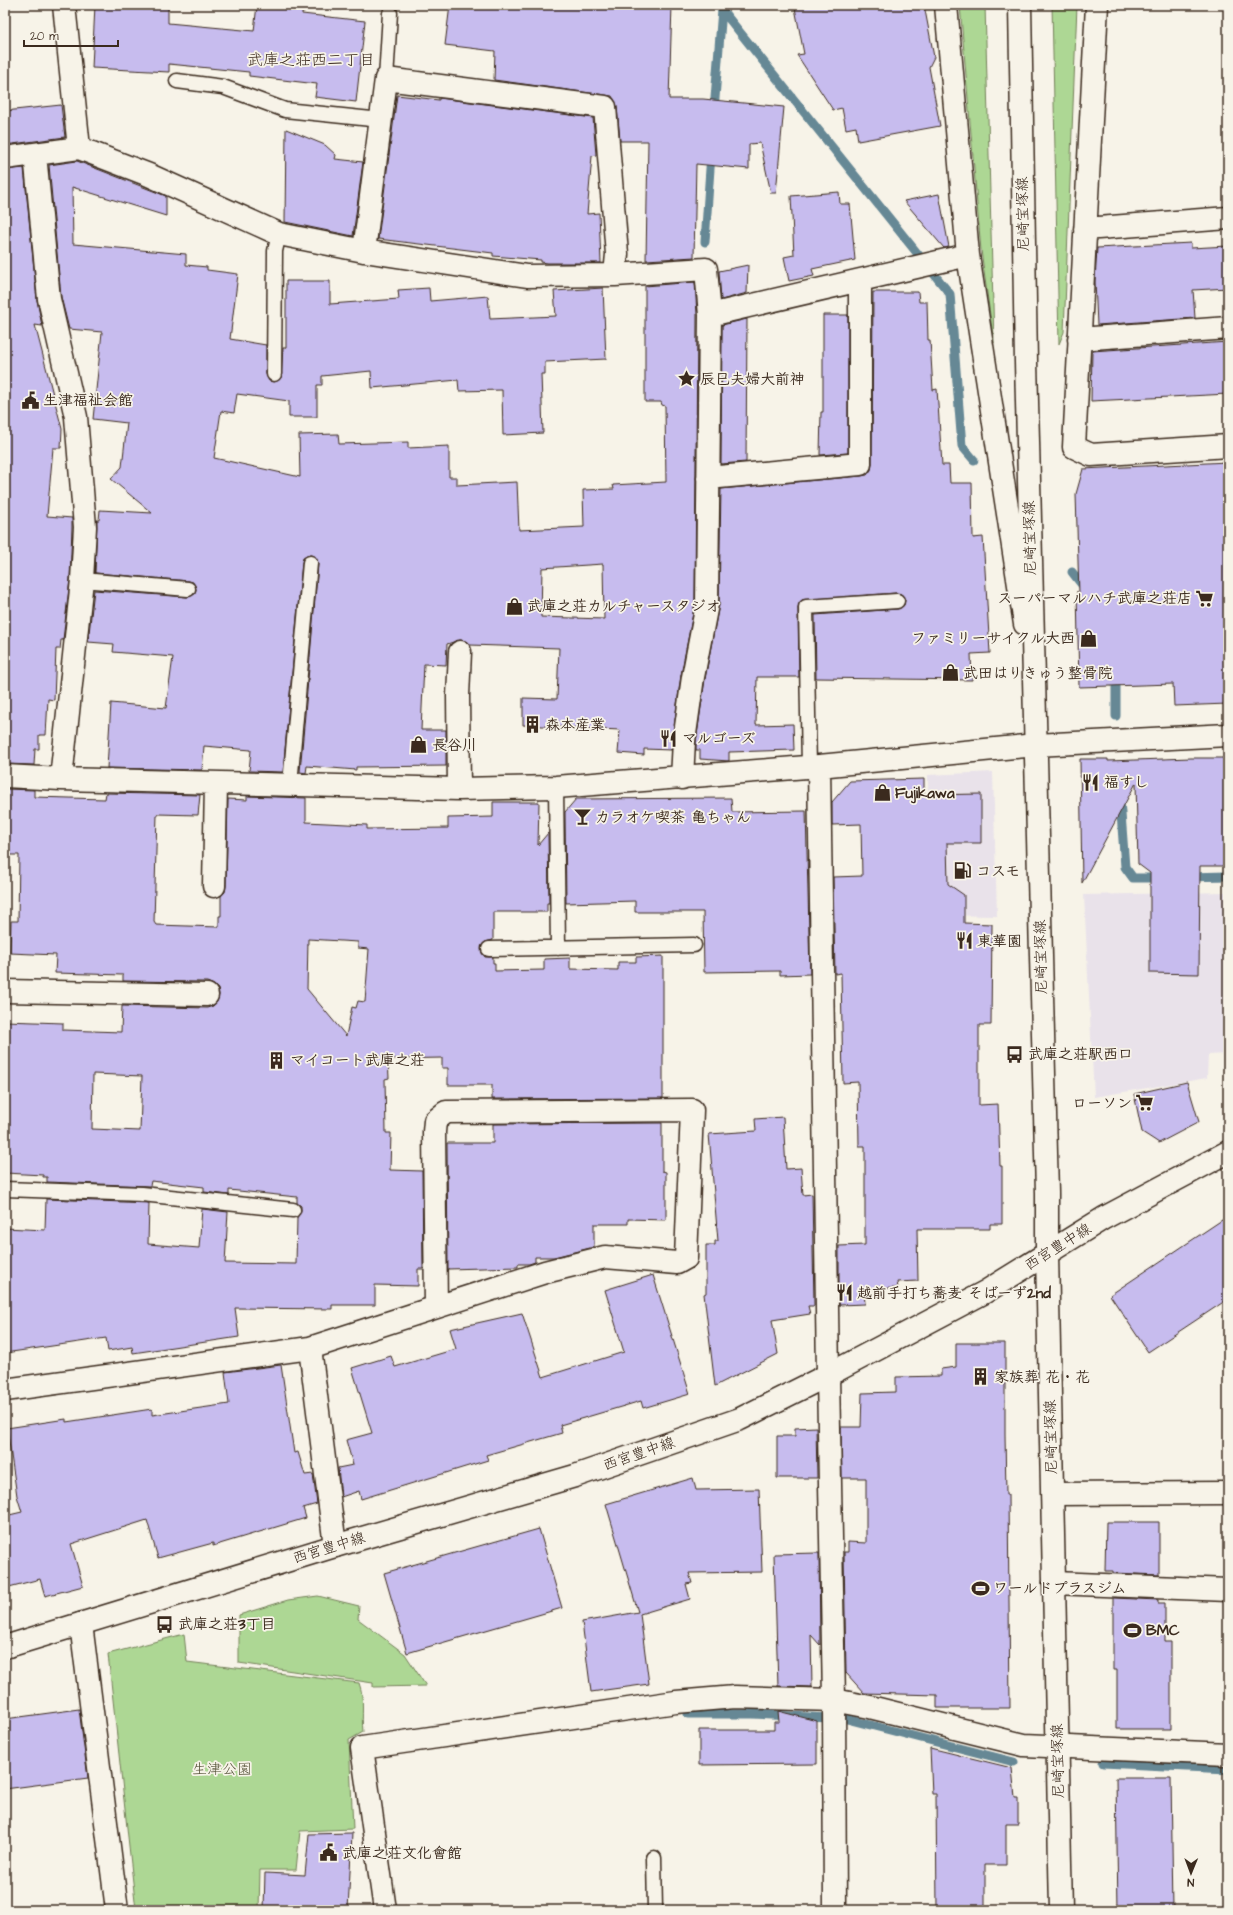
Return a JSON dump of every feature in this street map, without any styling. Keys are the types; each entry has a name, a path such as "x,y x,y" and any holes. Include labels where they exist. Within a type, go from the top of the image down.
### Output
{"street":[{"path":"64,5 79,148"},
{"path":"946,5 968,255 1033,667"},
{"name":"尼崎宝塚線","path":"1020,5 1026,354 1047,1193 1061,1910"},
{"path":"1097,5 1084,229 1074,447 1090,455 1228,446"},
{"path":"364,252 386,78 605,107 616,254 615,275"},
{"path":"5,158 79,148 150,175 279,234 364,252 526,276 615,275 706,269 710,316 707,604 693,677 684,741 682,778"},
{"path":"35,154 49,299 76,417 85,527 82,580 61,779"},
{"path":"1084,229 1228,218"},
{"path":"710,316 968,255"},
{"path":"708,478 860,464 860,281"},
{"path":"1079,339 1228,328"},
{"path":"458,789 458,696 460,652"},
{"path":"5,776 216,784 290,784 458,789 556,787 814,767 1036,745 1228,735"},
{"path":"814,767 828,1375 834,1712 835,1910"},
{"path":"214,886 216,784"},
{"path":"5,991 207,995"},
{"path":"5,1390 310,1348 545,1272 606,1257 677,1263 686,1258 692,1110 446,1112 436,1120 434,1132 436,1307"},
{"name":"西宮豊中線","path":"5,1647 335,1546 574,1476 740,1419 828,1375 985,1292 1104,1218 1228,1152"},
{"path":"310,1348 335,1546"},
{"path":"1053,1494 1228,1493"},
{"path":"1054,1584 1228,1590"},
{"path":"81,1624 117,1910"},
{"path":"384,1910 362,1748 676,1702 735,1698 834,1712 870,1707 1024,1745 1058,1748 1228,1754"}],"lane":[{"path":"386,78 390,13"},
{"path":"176,81 223,87 285,110 381,120"},
{"path":"274,374 275,251 279,234"},
{"path":"290,784 310,563"},
{"path":"82,580 188,589"},
{"path":"814,767 806,608 898,601"},
{"path":"556,787 558,948"},
{"path":"489,949 694,945"},
{"path":"5,1189 142,1194 293,1210"},
{"path":"654,1858 655,1910"}],"shaded area":[{"name":"コスモ","path":"993,772 997,916 930,915 928,775"},
{"path":"1228,892 1228,1054 1208,1055 1207,1078 1094,1097 1084,895"}],"green space":[{"path":"960,5 985,5 994,343 981,250"},
{"path":"1052,5 1077,5 1064,332 1059,344"},
{"path":"318,1596 359,1606 358,1619 405,1654 426,1686 373,1687 373,1683 239,1663 239,1615 288,1600"},
{"name":"生津公園","path":"184,1634 187,1662 359,1683 361,1689 363,1732 349,1740 353,1829 300,1831 296,1870 260,1870 259,1910 136,1910 108,1654"}],"building":[{"path":"95,5 168,5 168,23 254,31 257,5 303,5 302,14 365,21 356,102 315,97 317,84 249,76 249,72 169,64 169,72 92,68"},
{"path":"450,5 672,5 669,99 703,99 784,107 776,193 771,193 760,143 749,144 749,169 696,164 694,257 646,260 648,141 620,141 617,106 612,96 494,80 495,51 445,45"},
{"path":"811,5 924,5 934,57 929,67 940,126 858,141 856,127 846,129 842,108 833,110 797,55 804,54 795,8"},
{"path":"397,95 439,100 439,98 593,118 596,155 592,156 587,214 599,213 601,263 548,263 541,262 541,260 493,256 493,253 378,239"},
{"path":"61,105 65,137 5,145 5,111"},
{"path":"286,129 325,145 336,155 335,159 363,162 353,236 285,222"},
{"path":"77,161 166,196 166,216 72,187 73,244 186,254 186,265 207,267 207,270 238,274 230,339 266,345 266,374 269,381 274,382 281,378 283,348 286,348 286,281 330,281 330,304 399,299 398,290 429,288 430,301 488,296 490,319 556,316 554,291 603,288 606,359 545,362 545,374 541,374 543,433 503,435 502,390 459,391 458,380 372,388 371,371 322,376 322,385 317,385 317,417 289,417 289,401 237,394 234,413 221,411 214,458 300,477 299,435 338,434 339,444 408,442 408,448 449,446 449,477 457,477 457,485 517,482 519,530 584,527 583,490 614,489 613,485 666,482 665,406 662,405 661,402 645,402 645,286 695,282 697,315 695,603 681,675 671,750 644,749 644,755 618,753 620,730 523,725 523,698 557,699 559,648 470,645 466,641 460,640 447,644 446,665 424,664 421,730 446,730 446,766 356,767 356,770 307,766 306,773 300,772 318,564 315,556 310,555 303,558 302,562 283,772 249,771 251,750 204,746 202,770 107,768 111,703 166,708 173,657 113,652 114,644 88,642 94,590 187,597 195,594 196,589 193,582 189,581 95,573 97,520 99,520 100,510 152,513 111,479 122,467 127,423 93,419 102,332 69,329 61,297 49,165","holes":["603,564 604,619 541,617 542,568"]},
{"path":"24,168 37,300 42,326 35,325 62,429 61,448 53,448 47,516 72,518 70,579 63,640 61,640 60,649 56,649 54,700 48,699 46,735 39,735 39,749 35,749 34,765 5,764 5,170"},
{"path":"839,192 840,204 850,204 855,260 812,269 814,276 789,281 784,257 794,255 791,196"},
{"path":"939,194 949,247 944,248 904,201"},
{"path":"1191,243 1191,248 1228,246 1228,288 1193,290 1195,318 1097,325 1095,281 1097,248"},
{"path":"748,265 747,293 721,300 719,271"},
{"path":"873,292 918,292 919,302 927,302 928,340 930,340 933,390 937,389 942,465 949,465 950,483 972,483 973,538 983,537 990,653 971,654 972,680 816,678 815,615 898,609 904,605 905,600 901,594 896,593 802,600 798,607 799,677 757,677 756,725 793,724 794,750 729,752 729,761 700,759 700,750 696,750 696,742 705,679 719,604 721,489 861,476 867,475 871,470"},
{"path":"823,315 848,315 848,453 820,455 821,412 823,412"},
{"path":"747,319 746,462 721,464 722,325"},
{"path":"1228,342 1228,394 1091,401 1092,351"},
{"path":"1228,462 1228,704 1174,706 1173,684 1079,687 1077,591 1079,594 1076,494 1083,469"},
{"path":"1228,758 1228,866 1200,866 1199,974 1150,973 1150,873 1138,864 1136,783 1082,883 1080,759 1108,759 1108,761"},
{"path":"924,779 924,795 981,794 981,843 947,843 948,884 964,895 964,923 992,924 991,1025 979,1025 979,1105 998,1104 1000,1166 1002,1166 1002,1224 990,1224 990,1229 917,1229 918,1281 897,1282 898,1288 864,1289 865,1304 839,1305 839,1246 865,1245 865,1146 859,1146 858,1082 843,1083 841,973 835,974 833,877 862,876 861,824 832,825 832,802 850,781"},
{"path":"5,789 34,790 34,797 105,799 106,793 200,795 198,815 157,814 154,922 156,925 219,927 219,916 221,916 221,896 225,892 226,886 228,799 247,800 247,796 306,798 306,822 367,825 367,829 448,828 448,818 493,817 493,802 539,802 538,845 548,833 549,903 547,903 547,912 493,912 493,940 485,942 482,945 482,953 485,957 493,957 495,971 544,970 544,959 570,958 570,969 618,970 618,962 636,962 636,957 663,956 663,1098 492,1099 492,1085 448,1085 448,1068 442,1068 442,1058 388,1059 389,1078 385,1079 386,1133 391,1133 390,1170 422,1171 423,1269 418,1269 418,1286 375,1285 375,1305 332,1305 332,1309 235,1308 239,1337 133,1353 132,1347 108,1351 106,1338 5,1353 5,1228 45,1230 46,1199 149,1203 148,1244 199,1248 202,1209 228,1212 225,1263 296,1264 297,1218 301,1210 301,1206 297,1203 297,1197 229,1190 229,1195 204,1192 204,1187 151,1181 150,1186 47,1182 47,1177 43,1177 43,1175 5,1173 5,1021 63,1023 63,1030 121,1032 122,1006 207,1008 213,1006 217,1002 219,995 218,989 214,985 207,982 123,981 123,975 55,973 56,955 10,953 11,921 18,921 19,855 5,855","holes":["308,939 358,942 358,948 369,949 365,1002 358,1001 356,1008 352,1007 346,1036 307,989","93,1074 142,1076 140,1131 92,1129"]},
{"path":"731,798 732,812 806,811 810,974 780,975 780,971 704,972 703,912 635,912 635,901 566,903 565,812 576,799"},
{"path":"1187,1082 1199,1122 1159,1143 1142,1132 1134,1094"},
{"path":"783,1117 786,1169 801,1168 803,1195 812,1194 814,1306 808,1306 810,1314 772,1320 778,1354 715,1386 704,1294 706,1293 706,1245 715,1245 715,1241 718,1241 709,1134 756,1131 755,1119"},
{"path":"662,1123 662,1171 666,1172 666,1220 628,1219 628,1224 594,1224 594,1247 554,1257 535,1257 535,1262 529,1264 518,1264 518,1267 448,1269 447,1143 493,1143 493,1124"},
{"path":"1228,1216 1228,1299 1148,1352 1110,1295"},
{"path":"653,1275 690,1394 643,1408 641,1401 560,1425 562,1433 486,1455 488,1460 361,1499 359,1491 341,1497 338,1468 353,1465 346,1440 372,1433 352,1368 391,1356 395,1367 456,1349 450,1329 522,1313 543,1377 624,1352 605,1290"},
{"path":"956,1343 1005,1343 1005,1434 1006,1495 1008,1495 1010,1708 937,1708 937,1695 864,1693 846,1673 844,1552 848,1552 848,1542 866,1543 866,1478 842,1478 841,1427 861,1427 862,1393 896,1392 896,1377 941,1376 941,1369 956,1367"},
{"path":"281,1365 294,1453 298,1452 305,1475 313,1474 317,1504 303,1508 306,1518 213,1546 213,1543 158,1558 147,1520 71,1544 83,1586 45,1596 40,1579 5,1588 5,1516 22,1512 17,1496 7,1428 66,1419 66,1422 152,1409 152,1415 229,1404 225,1372"},
{"path":"816,1427 817,1478 777,1478 777,1436 795,1436 795,1428"},
{"path":"693,1478 696,1490 759,1489 762,1572 689,1573 692,1583 686,1584 690,1599 640,1614 649,1684 591,1692 582,1622 638,1612 606,1504"},
{"path":"1106,1522 1159,1522 1159,1575 1113,1573 1113,1571 1105,1571"},
{"path":"539,1529 562,1608 407,1653 384,1573"},
{"path":"819,1553 820,1645 811,1635 812,1687 778,1686 774,1554"},
{"path":"1113,1598 1158,1600 1158,1603 1165,1603 1165,1642 1171,1642 1171,1729 1117,1729 1117,1670 1113,1670"},
{"path":"79,1709 88,1778 5,1789 5,1719"},
{"path":"778,1711 817,1721 817,1764 699,1765 699,1730 774,1730 774,1722 779,1722"},
{"path":"930,1748 1012,1768 1015,1798 1018,1798 1018,1824 1006,1824 1006,1865 985,1865 985,1910 937,1910 936,1794 932,1794"},
{"path":"1116,1778 1171,1778 1173,1910 1118,1910"},
{"name":"武庫之荘文化會館","path":"352,1833 348,1910 264,1910 265,1873 305,1875 309,1834"}],"waterway":[{"path":"718,5 950,294 962,446 974,460"},
{"path":"714,111 722,9"},
{"path":"705,242 711,154"},
{"path":"1072,572 1086,590"},
{"path":"1116,674 1116,716"},
{"path":"1120,800 1125,867 1133,878 1161,878"},
{"path":"1187,877 1228,876"},
{"path":"688,1714 753,1714 847,1719 1014,1762"},
{"path":"1103,1763 1228,1769"}],"place":[{"name":"辰巳夫婦大前神","path":"687,379"},
{"name":"生津福祉会館","path":"30,400"},
{"name":"スーパーマルハチ武庫之荘店","path":"1205,598"},
{"name":"武庫之荘カルチャースタジオ","path":"514,606"},
{"name":"ファミリーサイクル大西","path":"1088,638"},
{"name":"武田はりきゅう整骨院","path":"950,673"},
{"name":"森本産業","path":"532,725"},
{"name":"マルゴーズ","path":"669,738"},
{"name":"長谷川","path":"419,745"},
{"name":"福すし","path":"1091,782"},
{"name":"Fujikawa","path":"882,793"},
{"name":"カラオケ喫茶 亀ちゃん","path":"582,817"},
{"name":"コスモ","path":"963,871"},
{"name":"東華園","path":"964,941"},
{"name":"武庫之荘駅西口","path":"1015,1054"},
{"name":"マイコート武庫之荘","path":"277,1060"},
{"name":"ローソン","path":"1145,1103"},
{"name":"越前手打ち蕎麦 そばーず2nd","path":"844,1293"},
{"name":"家族葬 花・花","path":"981,1377"},
{"name":"ワールドプラスジム","path":"980,1588"},
{"name":"武庫之荘3丁目","path":"165,1624"},
{"name":"BMC","path":"1133,1630"},
{"name":"武庫之荘文化會館","path":"329,1853"}],"district":[{"name":"武庫之荘西二丁目","path":"311,60"}]}
